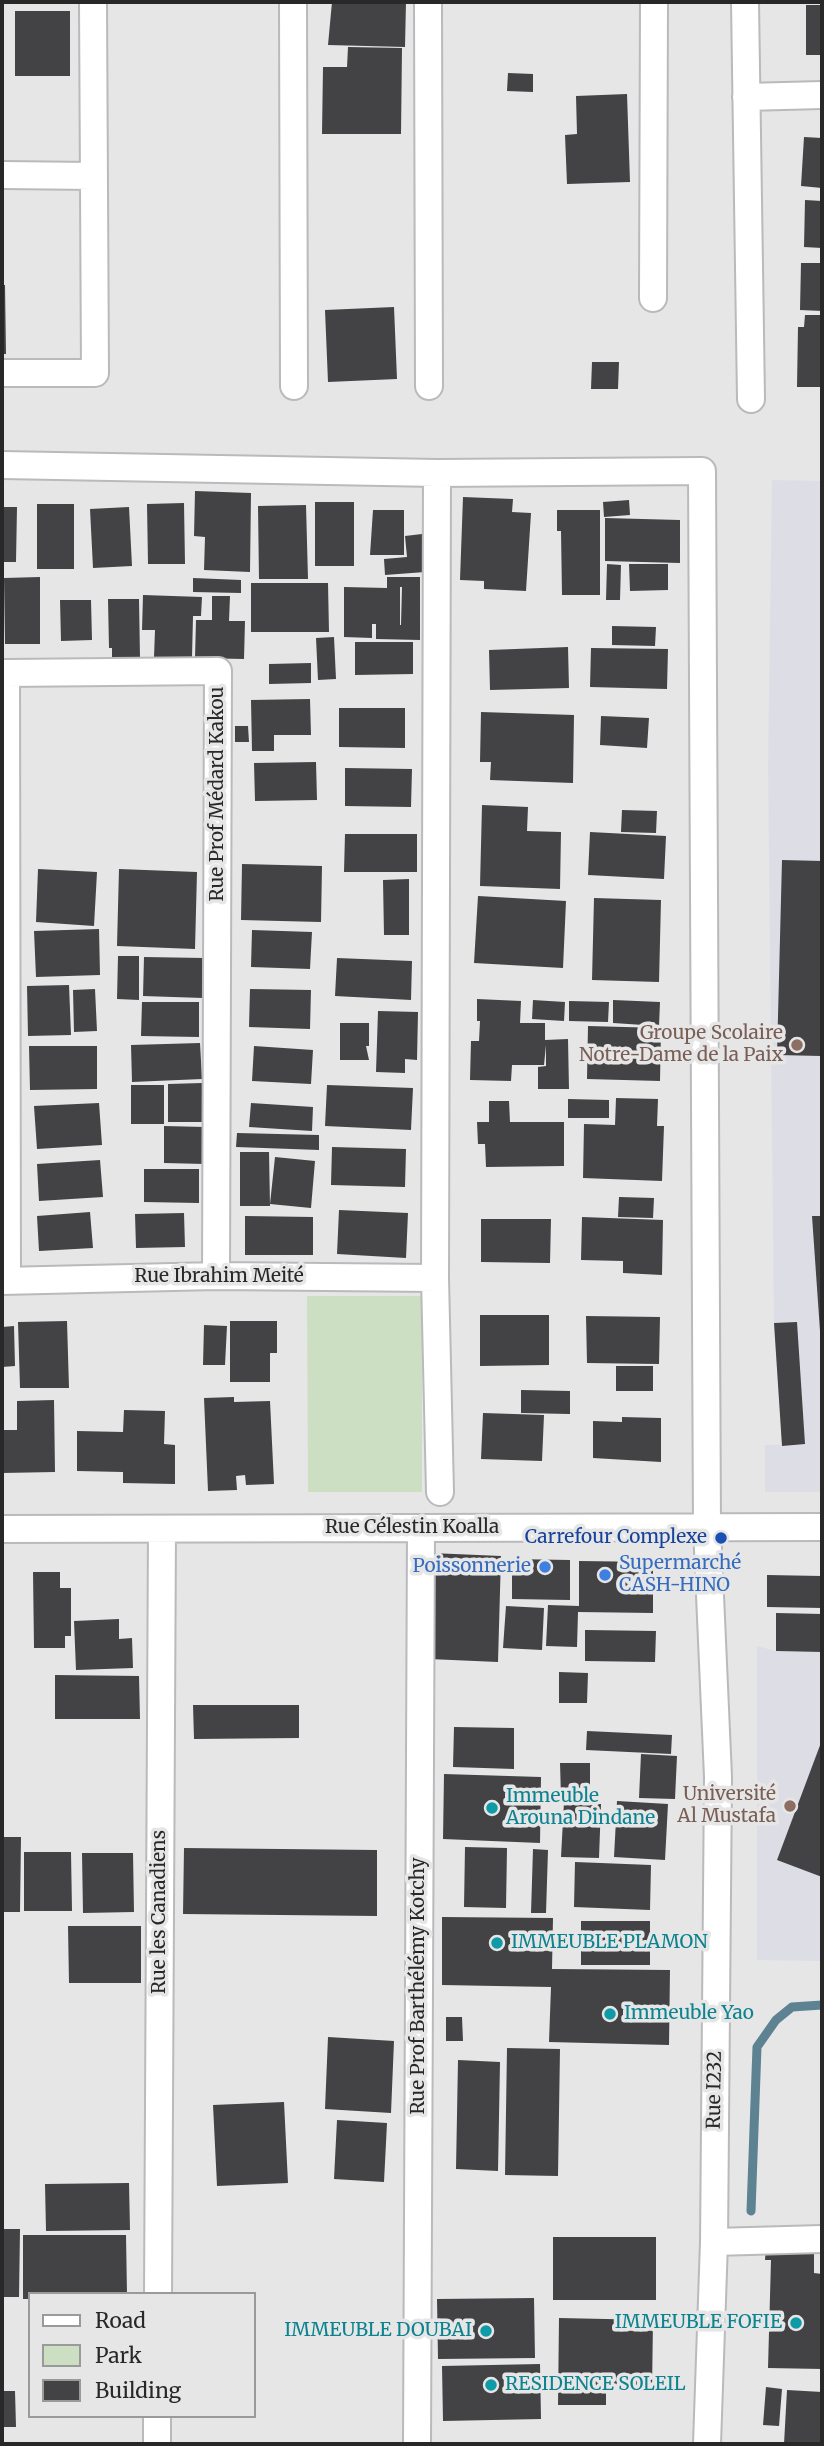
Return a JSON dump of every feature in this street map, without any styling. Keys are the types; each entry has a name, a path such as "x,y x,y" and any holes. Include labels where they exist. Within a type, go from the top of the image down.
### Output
{"street":[{"path":"2,373 95,373 93,2"},
{"path":"293,2 294,386"},
{"path":"428,2 429,386"},
{"path":"653,298 654,2"},
{"path":"745,2 751,400"},
{"path":"746,97 822,95"},
{"path":"2,175 94,176"},
{"path":"2,465 437,473 435,1278 439,1492"},
{"name":"Rue I232","path":"437,473 702,471 707,1527 718,1777 714,2242 707,2444"},
{"name":"Rue Prof Médard Kakou","path":"4,1281 6,673 218,671 216,1276"},
{"name":"Rue Ibrahim Meité","path":"4,1281 216,1276 435,1278"},
{"name":"Rue Célestin Koalla","path":"2,1529 822,1527"},
{"name":"Rue Prof Barthélémy Kotchy","path":"417,2444 421,1528"},
{"name":"Rue les Canadiens","path":"158,2292 162,1530"},
{"path":"714,2242 822,2239"},
{"path":"157,2418 157,2444"}],"shaded area":[{"name":"Groupe Scolaire Notre-Dame de la Paix","path":"772,480 822,481 822,1492 765,1492 765,1445 782,1445 774,1323 768,766"},
{"name":"Université Al Mustafa","path":"757,1646 776,1651 822,1652 822,1961 757,1960"}],"green space":[{"path":"307,1296 422,1296 422,1492 308,1492"}],"building":[{"path":"332,2 406,2 405,47 328,45"},
{"path":"806,5 822,5 822,55 806,55"},
{"path":"15,11 70,11 70,76 15,76"},
{"path":"348,47 402,48 401,134 322,134 323,67 347,67"},
{"path":"508,73 533,74 533,92 507,91"},
{"path":"627,94 630,182 567,184 565,135 577,134 576,96"},
{"path":"804,137 822,138 822,188 801,186"},
{"path":"805,200 822,201 822,248 804,247"},
{"path":"801,263 822,263 822,311 800,310"},
{"path":"2,285 5,285 6,354 2,354"},
{"path":"394,307 397,379 328,382 325,310"},
{"path":"805,315 822,315 822,387 797,387 798,327 804,327"},
{"path":"592,362 619,362 618,389 591,389"},
{"path":"195,491 251,493 250,572 204,570 205,537 194,536"},
{"path":"463,497 513,499 512,512 531,513 526,591 484,589 484,581 460,580"},
{"path":"629,500 630,515 604,517 603,502"},
{"path":"315,502 354,502 354,566 315,566"},
{"path":"184,503 185,564 148,564 147,504"},
{"path":"37,504 74,504 74,569 37,569"},
{"path":"306,505 308,579 259,579 258,506"},
{"path":"2,507 17,507 16,562 2,562"},
{"path":"129,507 132,566 93,568 90,509"},
{"path":"373,510 404,510 404,555 370,555"},
{"path":"557,510 600,510 600,595 562,595 561,531 557,531"},
{"path":"605,518 680,520 680,563 605,561"},
{"path":"422,534 425,572 385,575 384,559 407,557 405,536"},
{"path":"607,564 621,565 620,600 606,600"},
{"path":"629,564 668,564 668,590 630,591"},
{"path":"40,577 40,644 5,644 4,578"},
{"path":"387,577 420,577 420,640 376,639 376,624 372,624 372,638 344,637 344,587 387,588","holes":["400,587 401,625 400,625"]},
{"path":"193,578 241,580 241,593 193,592"},
{"path":"251,583 328,583 329,632 251,632"},
{"path":"143,595 202,597 201,616 193,616 192,658 154,657 155,630 142,630"},
{"path":"212,596 230,596 229,621 245,621 244,659 195,658 196,620 212,620"},
{"path":"108,599 139,599 140,658 112,658 112,648 109,648"},
{"path":"60,600 91,600 92,640 61,641"},
{"path":"612,626 656,627 655,646 612,645"},
{"path":"334,637 336,679 318,680 316,638"},
{"path":"355,642 413,642 413,674 355,675"},
{"path":"568,647 569,688 490,690 489,650"},
{"path":"591,648 668,649 667,689 590,687"},
{"path":"311,663 311,683 269,684 269,664"},
{"path":"310,699 311,735 274,735 274,751 252,751 251,700"},
{"path":"339,708 405,708 405,748 339,747"},
{"path":"481,712 574,715 573,783 490,780 491,762 480,762"},
{"path":"601,716 649,718 647,748 600,745"},
{"path":"235,726 248,726 249,742 235,742"},
{"path":"316,762 317,800 255,801 254,763"},
{"path":"345,768 412,769 411,807 345,806"},
{"path":"482,805 528,807 527,831 561,832 560,889 480,886"},
{"path":"622,810 657,811 656,833 621,832"},
{"path":"590,832 666,836 664,879 588,875"},
{"path":"345,834 417,834 417,872 344,872"},
{"path":"782,860 822,861 821,1056 777,1055"},
{"path":"242,864 322,866 321,922 241,920"},
{"path":"38,869 97,872 94,926 36,922"},
{"path":"119,869 197,872 195,949 117,946"},
{"path":"409,879 409,935 384,935 383,880"},
{"path":"478,896 566,901 563,968 474,963"},
{"path":"594,898 661,900 659,982 592,980"},
{"path":"99,929 100,975 36,977 34,931"},
{"path":"252,930 312,932 310,969 251,967"},
{"path":"118,956 139,956 139,1000 117,999"},
{"path":"144,957 204,958 203,998 143,996"},
{"path":"337,958 412,961 411,1000 335,996"},
{"path":"69,985 71,1035 28,1036 27,986"},
{"path":"95,989 97,1031 74,1032 73,990"},
{"path":"250,989 311,990 310,1029 249,1027"},
{"path":"477,999 521,1001 520,1023 545,1023 545,1040 568,1039 569,1089 538,1089 538,1067 546,1066 546,1045 544,1065 512,1065 511,1081 470,1080 471,1041 479,1041"},
{"path":"533,1000 565,1002 564,1021 532,1019"},
{"path":"613,1000 660,1002 659,1026 613,1023"},
{"path":"569,1001 609,1002 608,1022 569,1021"},
{"path":"142,1002 199,1002 199,1037 141,1036"},
{"path":"378,1011 418,1012 417,1060 405,1059 405,1073 376,1072"},
{"path":"340,1023 369,1023 369,1046 366,1046 369,1060 340,1060"},
{"path":"588,1026 661,1028 660,1081 587,1079"},
{"path":"200,1043 202,1079 132,1082 131,1045"},
{"path":"29,1046 97,1046 97,1089 30,1090"},
{"path":"254,1046 313,1050 311,1084 252,1081"},
{"path":"202,1083 203,1122 168,1122 168,1084"},
{"path":"131,1085 164,1085 164,1124 131,1124"},
{"path":"327,1085 413,1088 411,1130 325,1126"},
{"path":"616,1098 658,1099 657,1126 664,1126 662,1181 583,1178 584,1124 615,1125"},
{"path":"568,1099 609,1100 609,1118 568,1118"},
{"path":"489,1101 509,1101 510,1122 564,1122 564,1166 486,1167 485,1144 478,1144 477,1122 489,1122"},
{"path":"99,1103 102,1145 37,1149 34,1106"},
{"path":"251,1103 313,1107 312,1131 249,1127"},
{"path":"164,1126 205,1127 205,1164 164,1163"},
{"path":"237,1133 319,1135 319,1150 236,1147"},
{"path":"332,1147 406,1149 405,1187 331,1185"},
{"path":"240,1152 269,1152 270,1206 240,1206"},
{"path":"275,1157 315,1161 311,1208 270,1204"},
{"path":"100,1160 103,1197 39,1201 37,1164"},
{"path":"144,1169 199,1169 199,1203 144,1202"},
{"path":"619,1197 654,1198 653,1218 618,1217"},
{"path":"339,1210 408,1213 406,1258 337,1254"},
{"path":"90,1212 93,1248 39,1251 37,1216"},
{"path":"184,1213 185,1247 136,1248 135,1214"},
{"path":"245,1216 313,1217 313,1255 245,1255"},
{"path":"812,1216 822,1216 822,1331 820,1331"},
{"path":"582,1217 663,1220 662,1275 623,1273 623,1261 581,1260"},
{"path":"481,1219 551,1219 550,1263 481,1262"},
{"path":"480,1315 549,1315 549,1365 480,1366"},
{"path":"586,1316 660,1317 659,1364 587,1363"},
{"path":"67,1321 69,1388 20,1388 18,1322"},
{"path":"230,1321 277,1321 277,1353 270,1353 270,1382 230,1382"},
{"path":"797,1322 805,1444 782,1446 774,1323"},
{"path":"204,1325 227,1326 225,1365 203,1365"},
{"path":"14,1326 15,1366 2,1367 2,1327"},
{"path":"616,1366 653,1366 653,1391 616,1391"},
{"path":"521,1390 570,1391 570,1414 521,1413"},
{"path":"234,1397 234,1402 270,1401 274,1484 246,1485 245,1475 236,1476 237,1490 208,1491 204,1398"},
{"path":"54,1400 55,1472 2,1473 2,1430 17,1430 17,1401"},
{"path":"124,1410 165,1411 164,1444 175,1445 175,1484 123,1483 123,1472 77,1471 77,1431 123,1432"},
{"path":"483,1413 544,1415 542,1461 481,1459"},
{"path":"622,1417 661,1418 661,1462 593,1458 593,1421 622,1422"},
{"path":"431,1553 501,1556 498,1662 429,1659"},
{"path":"512,1559 570,1560 570,1600 512,1599"},
{"path":"579,1561 653,1562 653,1613 578,1612 577,1647 546,1646 548,1605 579,1606"},
{"path":"33,1572 60,1572 60,1588 71,1588 71,1636 65,1636 65,1648 34,1648"},
{"path":"767,1575 822,1576 822,1608 767,1607"},
{"path":"506,1606 544,1608 542,1650 503,1648"},
{"path":"776,1613 822,1614 822,1652 776,1651"},
{"path":"119,1619 119,1639 132,1638 133,1668 76,1670 74,1621"},
{"path":"585,1630 656,1631 655,1662 585,1661"},
{"path":"559,1672 588,1673 587,1703 559,1703"},
{"path":"55,1675 139,1676 140,1719 55,1719"},
{"path":"193,1705 299,1705 299,1738 194,1739"},
{"path":"454,1727 514,1728 514,1769 453,1767"},
{"path":"587,1731 672,1735 671,1754 586,1750"},
{"path":"822,1740 822,1877 777,1860"},
{"path":"641,1754 677,1756 675,1799 639,1798"},
{"path":"560,1763 590,1763 590,1797 561,1797"},
{"name":"Immeuble Arouna Dindane","path":"444,1774 541,1777 540,1843 443,1839"},
{"path":"617,1801 668,1804 665,1860 614,1857"},
{"path":"564,1802 601,1804 599,1858 561,1857"},
{"path":"2,1837 21,1837 20,1912 2,1912"},
{"path":"465,1847 507,1848 506,1908 464,1907"},
{"path":"184,1848 377,1850 377,1916 183,1914"},
{"path":"533,1849 548,1850 546,1913 531,1913"},
{"path":"24,1852 71,1852 72,1911 24,1911"},
{"path":"82,1853 133,1853 134,1912 83,1913"},
{"path":"575,1862 651,1865 650,1910 574,1907"},
{"path":"442,1917 553,1918 552,1969 670,1970 669,2045 549,2042 551,1987 442,1985"},
{"path":"581,1921 650,1921 650,1965 581,1965"},
{"path":"68,1926 141,1926 141,1983 69,1983"},
{"path":"446,2017 462,2017 463,2041 446,2041"},
{"path":"328,2037 394,2041 391,2113 325,2109"},
{"path":"507,2048 560,2049 558,2176 505,2175"},
{"path":"458,2060 500,2062 498,2171 456,2169"},
{"path":"284,2102 288,2183 217,2186 213,2105"},
{"path":"337,2120 387,2123 384,2182 334,2179"},
{"path":"129,2183 130,2230 46,2231 45,2184"},
{"path":"2,2229 20,2229 19,2297 2,2297"},
{"path":"23,2235 126,2235 127,2292 28,2292 28,2299 23,2299"},
{"path":"553,2237 656,2237 656,2300 553,2300"},
{"name":"IMMEUBLE FOFIE","path":"766,2246 814,2247 814,2273 822,2274 822,2369 768,2368 771,2260 765,2260"},
{"name":"IMMEUBLE DOUBAI","path":"534,2298 535,2358 438,2359 437,2299"},
{"path":"559,2318 653,2320 652,2391 606,2390 606,2405 558,2405"},
{"name":"RESIDENCE SOLEIL","path":"540,2364 541,2419 443,2421 442,2366"},
{"path":"766,2387 782,2389 779,2426 763,2425"},
{"path":"787,2390 822,2392 822,2444 784,2444"},
{"path":"2,2391 15,2391 16,2427 2,2427"}],"waterway":[{"path":"751,2211 757,2047 776,2020 792,2007 822,2005"}],"place":[{"name":"Groupe Scolaire Notre-Dame de la Paix","path":"797,1045"},
{"name":"Carrefour Complexe","path":"721,1538"},
{"name":"Poissonnerie","path":"545,1567"},
{"name":"Supermarché CASH-HINO","path":"605,1575"},
{"name":"Université Al Mustafa","path":"790,1806"},
{"name":"Immeuble Arouna Dindane","path":"492,1808"},
{"name":"IMMEUBLE PLAMON","path":"497,1943"},
{"name":"Immeuble Yao","path":"610,2014"},
{"name":"IMMEUBLE FOFIE","path":"796,2323"},
{"name":"IMMEUBLE DOUBAI","path":"486,2331"},
{"name":"RESIDENCE SOLEIL","path":"491,2385"}]}
